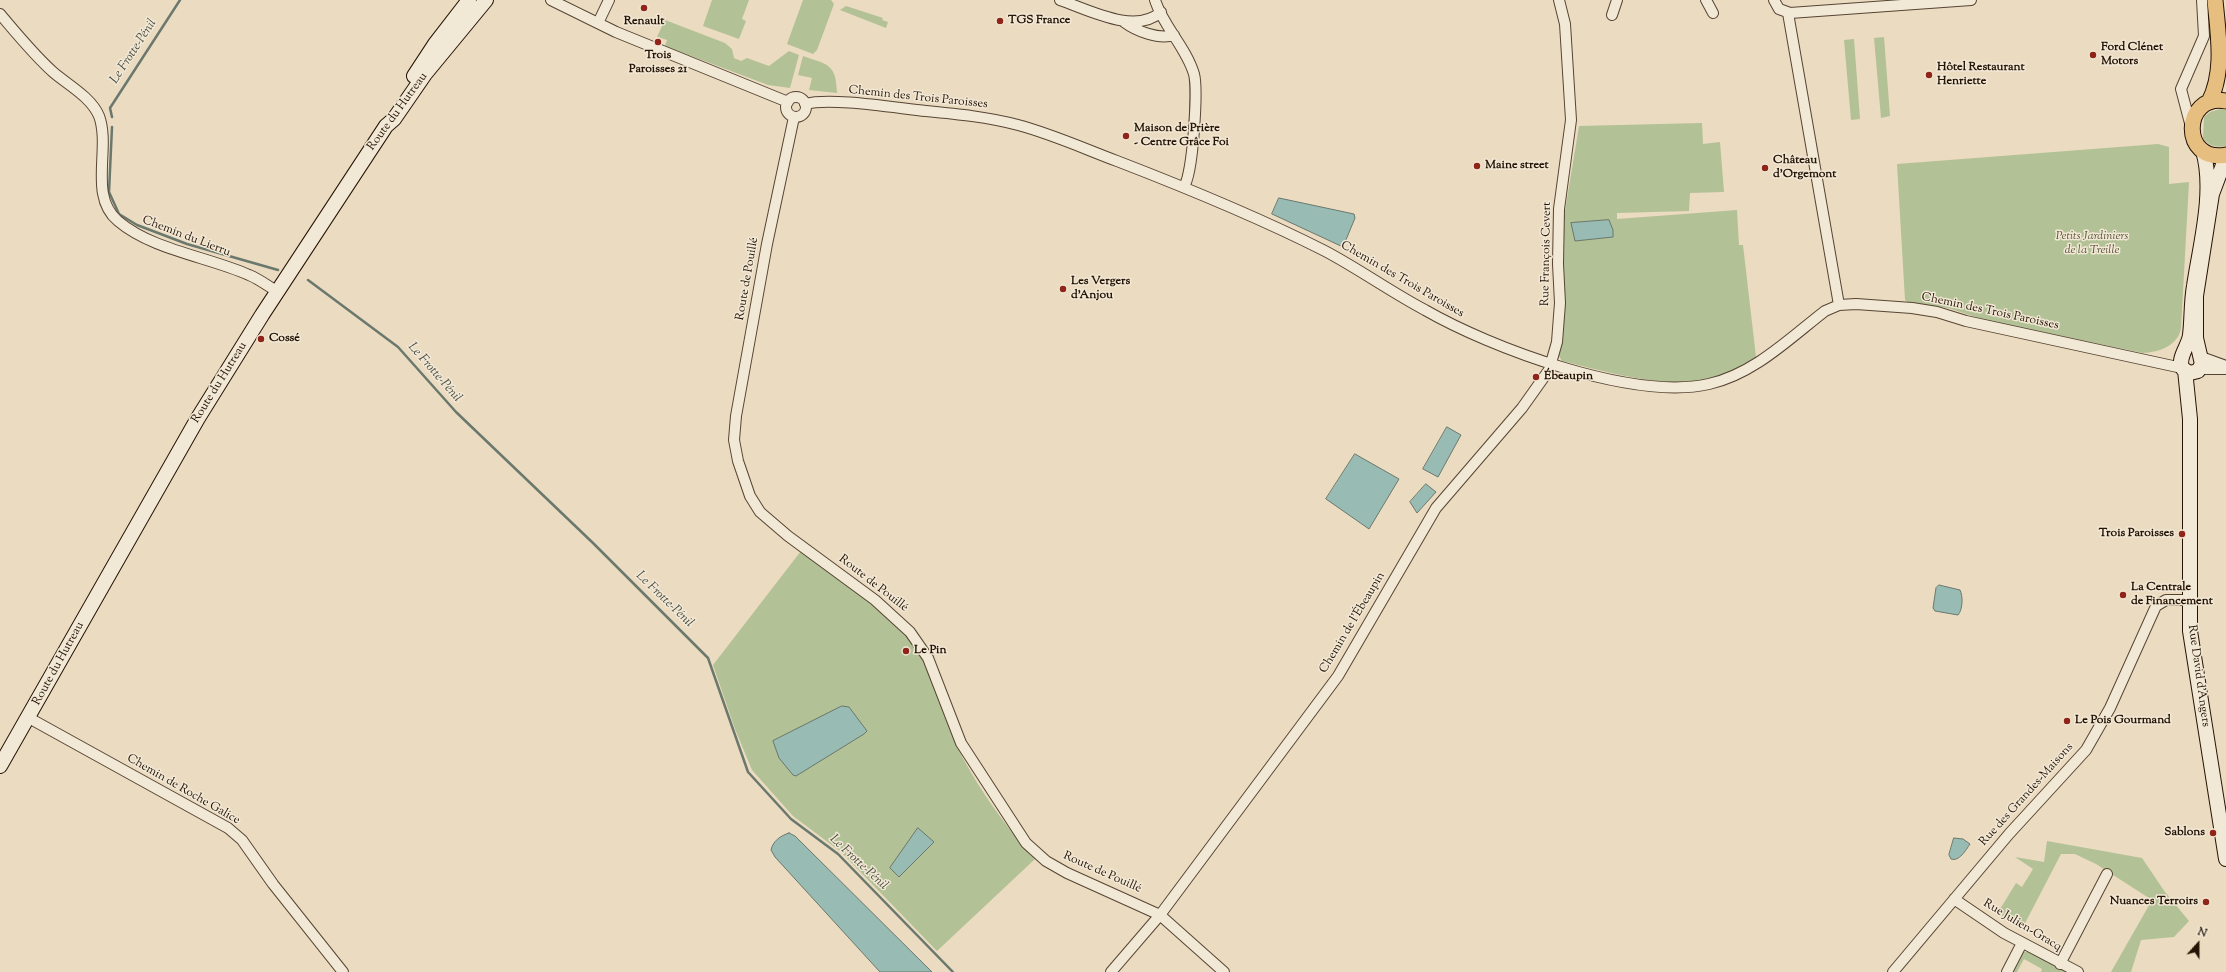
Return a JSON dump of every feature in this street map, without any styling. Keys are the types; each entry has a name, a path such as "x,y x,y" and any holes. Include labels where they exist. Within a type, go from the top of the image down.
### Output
{"main road":[{"path":"2215,0 2219,71 2205,105 2193,119 2191,130 2194,140 2203,151 2213,156 2226,156"},
{"path":"2225,0 2226,10"},
{"path":"2205,105 2226,101"}],"street":[{"path":"386,126 393,110 435,44 469,0"},
{"name":"Route du Hutreau","path":"0,766 198,418 386,126 394,119 425,74 486,0"},
{"path":"551,0 598,23 788,102"},
{"path":"598,23 609,0"},
{"path":"1060,0 1124,22 1146,21 1161,12"},
{"path":"1155,0 1193,73 1195,82 1191,155 1188,177 1184,186"},
{"name":"Rue François Cevert","path":"1551,365 1557,342 1560,303 1558,264 1559,209 1571,120 1565,24 1559,0"},
{"path":"1612,15 1616,0"},
{"path":"1706,0 1713,13"},
{"path":"1774,0 1779,9 1788,13 1971,0"},
{"path":"2191,130 2181,86 2204,33 2202,0"},
{"path":"1788,13 1839,305"},
{"name":"Chemin du Lierru","path":"0,14 27,46 53,72 84,97 98,115 104,148 104,198 108,208 117,220 132,230 173,249 249,275 278,292"},
{"path":"1124,22 1131,28 1151,34 1166,37 1174,35"},
{"path":"796,97 801,99 805,104 803,114 794,117 787,111 788,102 796,97"},
{"name":"Chemin des Trois Paroisses","path":"805,104 813,102 862,104 978,116 1021,126 1184,186 1324,250 1424,310 1458,327 1551,365 1637,383 1672,386 1711,384 1747,370 1825,311 1839,305 1912,308 1938,312 1966,321 2144,359 2165,359 2191,362 2226,369"},
{"path":"2185,104 2205,105"},
{"name":"Route de Pouillé","path":"794,117 767,244 736,416 734,440 738,461 750,496 760,512 781,531 875,600 910,632 928,658 961,743 1026,843 1046,861 1067,873 1160,915 1224,972"},
{"path":"2191,362 2190,338 2192,296 2205,207 2208,175 2203,151"},
{"path":"2191,362 2198,282 2211,198 2217,177 2226,156"},
{"path":"2191,362 2226,366"},
{"name":"Rue David d'Angers","path":"2191,362 2191,637 2226,859"},
{"name":"Chemin de l'Ébeaupin","path":"1111,972 1160,915 1338,676 1436,508 1522,408 1546,376 1551,365"},
{"name":"Rue des Grandes-Maisons","path":"1893,972 2009,834 2086,750 2110,708 2156,606 2166,600 2190,600"},
{"name":"Chemin de Roche Galice","path":"28,718 228,828 242,840 253,853 273,884 343,972"},
{"path":"2060,964 2107,874"},
{"name":"Rue Julien-Gracq","path":"1954,899 2022,942 2060,964 2078,972"},
{"path":"2007,972 2022,942"}],"green space":[{"path":"712,0 749,0 742,19 746,21 739,39 703,26"},
{"path":"803,0 831,0 834,4 817,50 813,54 787,44"},
{"path":"846,6 883,18 882,20 888,22 886,28 840,10"},
{"path":"665,20 725,43 732,49 734,58 741,61 747,58 769,66 789,51 799,55 790,88 768,85 665,46 667,40 657,37"},
{"path":"1884,37 1890,116 1881,118 1874,38"},
{"path":"1854,39 1860,119 1851,120 1844,40"},
{"path":"803,56 819,61 832,70 835,76 837,93 809,90 812,78 798,75"},
{"path":"2220,109 2226,110 2226,146 2219,147 2210,145 2203,138 2204,117 2210,112"},
{"path":"1702,123 1703,144 1720,142 1724,192 1690,193 1689,211 1617,213 1617,219 1737,210 1739,245 1743,245 1756,357 1717,377 1704,381 1688,383 1633,377 1562,361 1559,356 1564,305 1563,223 1579,126"},
{"name":"Petits Jardiniers de la Treille","path":"2158,144 2169,147 2169,184 2189,182 2181,328 2172,344 2155,351 2143,353 1988,321 1948,308 1909,303 1905,300 1897,164"},
{"path":"801,551 876,606 903,631 915,645 922,655 933,678 950,731 962,757 991,804 1035,859 937,951 841,852 793,816 752,770 735,729 713,665"},
{"path":"2047,841 2142,858 2165,892 2189,921 2174,937 2141,940 2131,972 2111,972 2152,900 2096,864 2075,854 2061,854 2022,929 1997,914 2016,883 2022,887 2033,869 2015,857 2044,862"},
{"path":"2023,952 2030,952 2067,972 2041,972 2042,969 2024,959 2017,972 2012,972"}],"water":[{"path":"1279,198 1354,214 1355,218 1343,247 1272,214"},
{"path":"1609,220 1613,230 1613,237 1575,241 1571,223"},
{"path":"1447,427 1461,435 1438,477 1423,469"},
{"path":"1355,454 1399,479 1369,529 1326,499"},
{"path":"1426,484 1436,492 1417,513 1410,502"},
{"path":"1939,585 1960,590 1962,602 1958,615 1935,611 1933,608 1936,588"},
{"path":"842,706 849,707 867,731 796,776 793,775 779,758 773,741"},
{"path":"918,828 934,842 899,877 890,868"},
{"path":"789,833 795,836 932,972 880,972 775,857 771,850 773,844 780,837"},
{"path":"1954,838 1963,839 1970,844 1957,859 1951,859 1949,855"}],"waterway":[{"name":"Le Frotte-Pénil","path":"112,117 110,108 180,0"},
{"name":"Le Frotte-Pénil","path":"112,127 109,192 119,214 137,225 187,244 278,270"},
{"name":"Le Frotte-Pénil","path":"308,280 398,347 456,412 593,543 708,658 748,772 791,819 838,854 953,972"}],"place":[{"name":"Renault","path":"644,8"},
{"name":"TGS France","path":"1000,21"},
{"name":"Trois Paroisses 21","path":"658,42"},
{"name":"Ford Clénet Motors","path":"2093,55"},
{"name":"Hôtel Restaurant Henriette","path":"1929,75"},
{"name":"Maison de Prière - Centre Grâce Foi","path":"1126,136"},
{"name":"Maine street","path":"1477,166"},
{"name":"Château d'Orgemont","path":"1765,168"},
{"name":"Les Vergers d'Anjou","path":"1063,289"},
{"name":"Cossé","path":"261,339"},
{"name":"Ébeaupin","path":"1536,377"},
{"name":"Trois Paroisses","path":"2182,534"},
{"name":"La Centrale de Financement","path":"2123,595"},
{"name":"Le Pin","path":"906,651"},
{"name":"Le Pois Gourmand","path":"2067,721"},
{"name":"Sablons","path":"2213,833"},
{"name":"Nuances Terroirs","path":"2206,902"}]}
